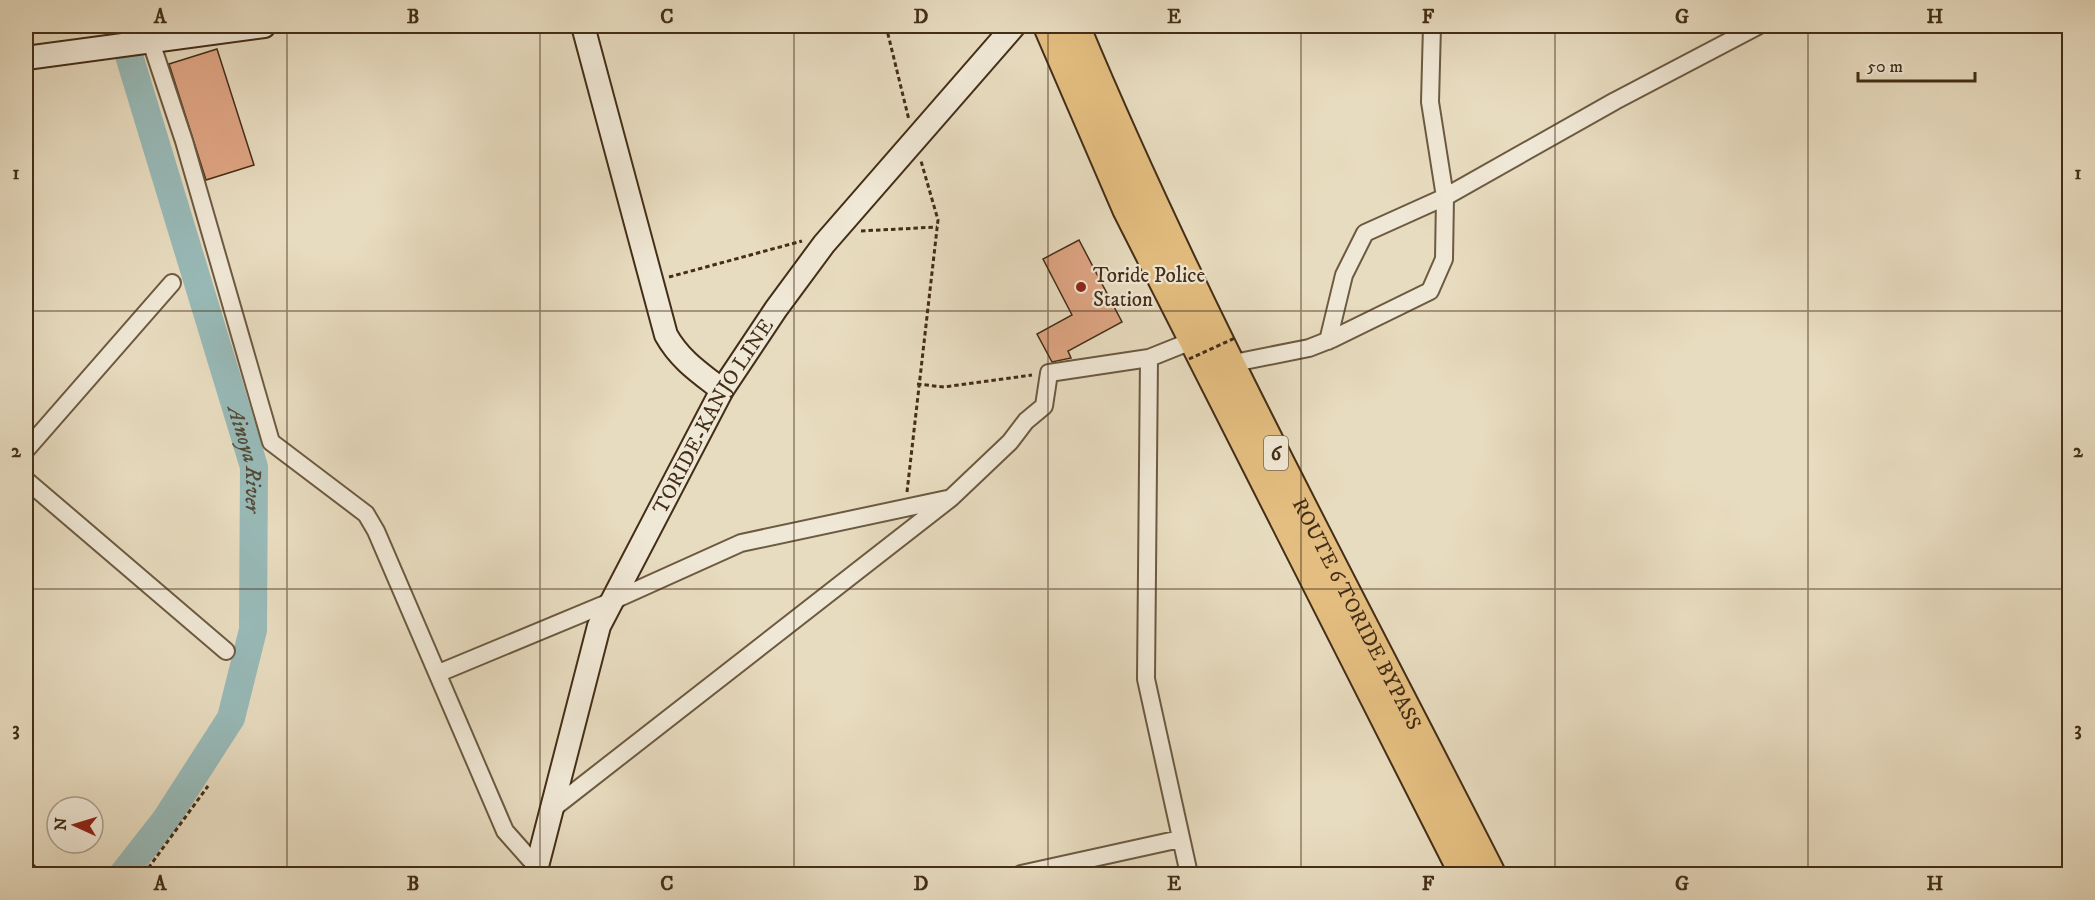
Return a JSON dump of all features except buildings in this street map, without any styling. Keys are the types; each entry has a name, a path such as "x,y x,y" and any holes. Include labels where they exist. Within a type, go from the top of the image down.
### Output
{"highway":[{"name":"ROUTE 6 TORIDE BYPASS","path":"1048,26 1127,209 1212,354 1491,874"},
{"name":"ROUTE 6 TORIDE BYPASS","path":"1075,26 1171,245 1212,354 1464,874"}],"street":[{"path":"26,58 264,26"},
{"path":"583,26 666,335 675,351 722,390"},
{"name":"TORIDE-KANJO LINE","path":"533,872 599,626 722,390 776,309 833,233 1014,26"},
{"path":"551,810 951,498 1010,442 1026,421 1044,406 1049,373 1149,358 1309,348 1329,341 1430,291 1444,259 1445,197 1430,102 1432,26"},
{"path":"1329,341 1344,275 1365,233 1445,197 1615,101 1758,26"},
{"path":"147,43 184,141 272,442 366,514 376,531 439,673 505,831 533,872"},
{"path":"26,450 172,283"},
{"path":"1149,358 1146,679 1189,874"},
{"path":"26,480 226,651"},
{"path":"439,673 610,602 741,543 951,498"},
{"path":"1021,874 1180,840"}],"path":[{"path":"886,26 914,139 938,220 917,384 905,508"},
{"path":"652,282 833,233 937,227"},
{"path":"917,384 944,387 1049,373"},
{"path":"144,874 208,786"},
{"path":"26,859 43,874"}],"waterway":[{"name":"Ainoya River","path":"120,26 254,467 253,630 231,718 166,819 123,874"}],"place":[{"name":"Toride Police Station","path":"1081,287"}]}
